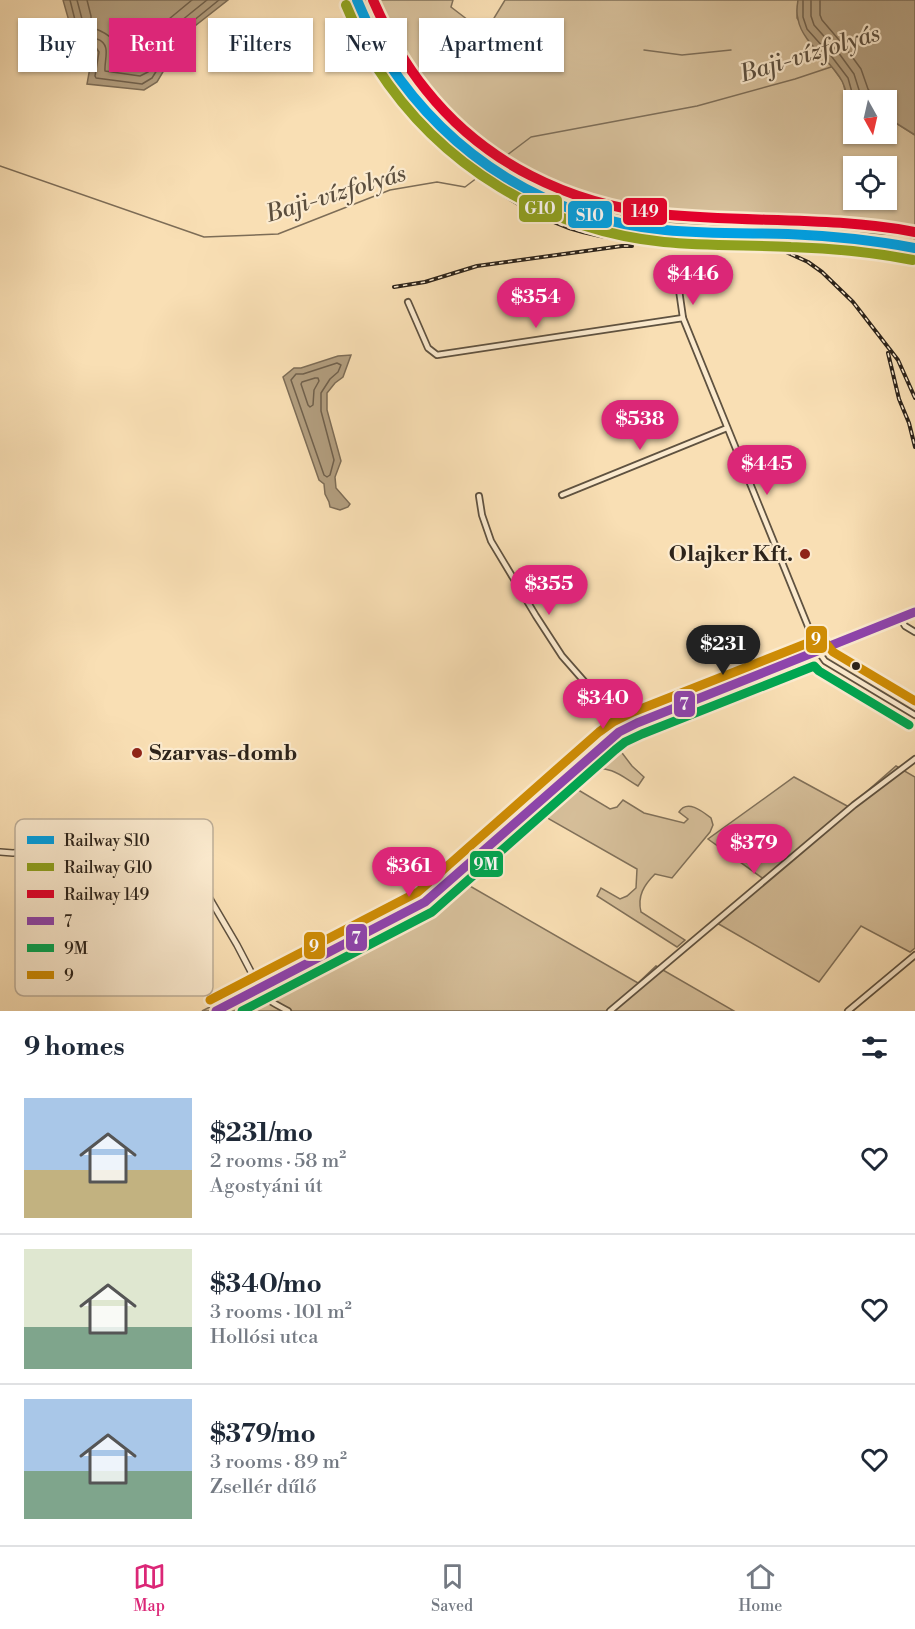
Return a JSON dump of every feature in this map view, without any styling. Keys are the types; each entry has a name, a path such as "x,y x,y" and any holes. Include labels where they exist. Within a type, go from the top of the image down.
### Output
{"main road":[{"path":"216,1011 425,902 607,741 626,729 915,612"}],"street":[{"path":"677,276 683,318 818,651 825,661 915,715"},
{"path":"408,302 428,348 437,355 683,318"},
{"path":"562,495 727,428"},
{"path":"479,496 482,515 491,541 561,656 626,729"},
{"path":"900,618 905,626 915,632"},
{"path":"610,1011 854,805 915,759"},
{"path":"0,852 15,853"},
{"path":"213,904 262,994 288,1011"},
{"path":"848,1011 915,955"}],"shaded area":[{"path":"356,0 453,0 451,7 465,18 419,18 419,72 564,72 564,18 494,18 505,0 798,0 797,18 843,82 845,90 843,90 843,144 897,144 897,124 915,135 915,239 902,235 645,221 579,207 532,187 506,172 474,148 433,110 405,72 407,72 407,18 364,18"},
{"path":"616,745 644,777 638,786 610,770 589,769"},
{"path":"896,766 915,777 915,948 910,952 861,926 819,982 717,923 765,880 708,839 794,777 849,807"},
{"path":"575,788 610,809 617,807 623,800 644,813 684,823 688,819 679,812 686,806 695,808 711,818 713,825 710,832 672,878 655,874 641,896 641,912 685,940 677,947 597,896 601,888 620,899 627,896 636,888 637,869 549,819 541,809 567,789"},
{"path":"449,874 638,983 656,966 734,1011 202,1011 415,904"}],"water":[{"path":"63,0 228,0 196,25 196,18 109,18 109,72 163,72 157,82 144,90 87,84 89,72 97,72 97,18 68,18"},
{"path":"798,0 915,0 915,135 897,124 897,90 845,90 837,73 805,36 797,14"},
{"path":"351,355 343,377 327,393 327,410 341,461 335,477 336,488 350,504 340,510 330,507 324,484 319,480 283,377 294,368 301,368 338,356"}],"waterway":[{"path":"644,50 682,55 731,50"},
{"name":"Baji-vízfolyás","path":"0,166 204,237 278,234 390,190 437,182 465,187 531,137 697,106 831,67"}],"railway":[{"path":"452,158 522,207 553,222 589,233 648,242 798,244 845,247 915,256"},
{"path":"394,287 425,282 477,266 632,246"},
{"path":"774,249 808,262 822,272 853,302 898,360 915,398"},
{"path":"888,353 899,399 909,423 915,447"}],"rail line":[{"name":"S10","path":"357,0 387,61 413,96 441,127 472,154 506,178 543,197 582,213 622,224 665,230 820,236 915,248"},
{"name":"149","path":"373,0 410,69 449,116 474,139 502,159 562,190 594,201 661,214 852,224 915,232"},
{"name":"G10","path":"346,5 376,66 402,102 431,134 464,162 500,187 538,207 578,224 620,235 664,242 822,248 913,260"}],"transit line":[{"name":"7","path":"216,1011 425,902 619,732 915,612"},
{"name":"9","path":"210,1000 418,892 599,732 633,712 818,639 825,642 833,652 915,701"},
{"name":"9M","path":"242,1011 432,912 615,750 642,734 814,666 909,725"}],"place":[{"name":"Olajker Kft.","path":"805,554"},
{"name":"Szarvas-domb","path":"137,753"}]}
